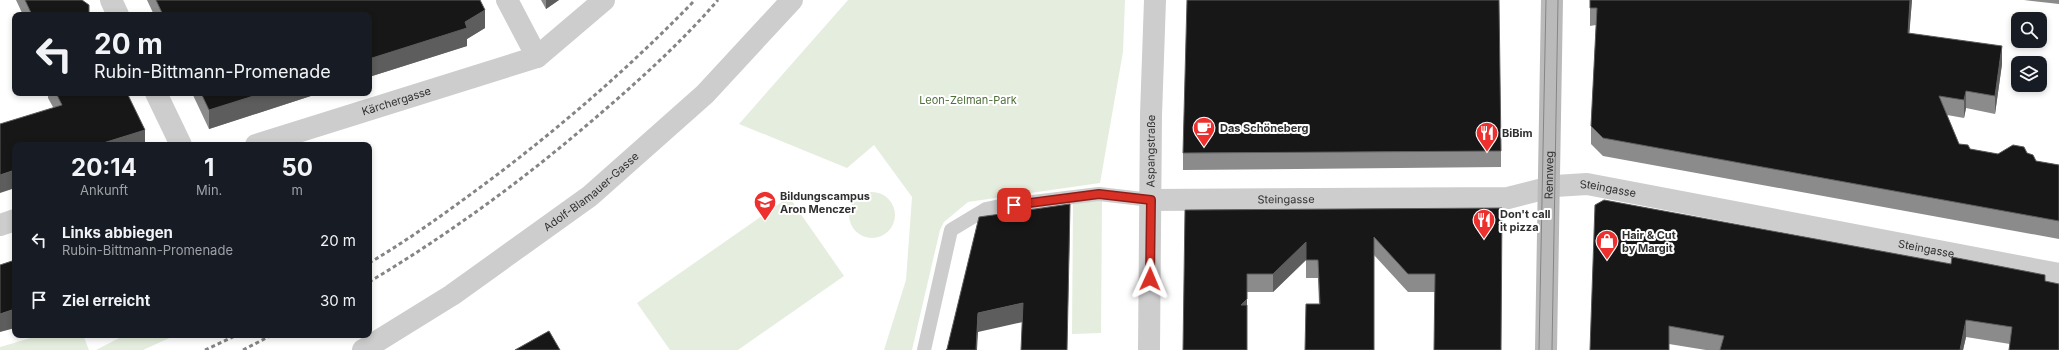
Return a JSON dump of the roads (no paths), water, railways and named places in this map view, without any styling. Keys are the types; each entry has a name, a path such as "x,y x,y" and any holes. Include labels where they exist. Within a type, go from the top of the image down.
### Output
{"main road":[{"name":"Rennweg","path":"1546,350 1552,0"}],"street":[{"path":"111,0 117,12"},
{"path":"507,0 537,57 604,0"},
{"name":"Adolf-Blamauer-Gasse","path":"363,350 452,295 590,196 705,94 792,0"},
{"name":"Aspangstraße","path":"1149,350 1151,115 1155,0"},
{"name":"Kärchergasse","path":"266,142 537,57"},
{"path":"157,96 180,142"},
{"name":"Steingasse","path":"1151,200 1508,198 1549,188 1587,184 2059,274"},
{"path":"0,225 12,221"}],"lane":[{"path":"924,350 951,230 986,209 1000,206 1099,194 1151,200"}],"tram line":[{"path":"1539,350 1546,0"},
{"path":"1552,350 1558,0"}],"railway":[{"path":"372,261 443,214 514,162 620,73 695,0"},
{"path":"372,280 426,246 481,208 561,147 655,65 688,33 718,0"},
{"path":"205,350 231,338"},
{"path":"243,350 266,338"}],"place":[{"name":"Das Schöneberg","path":"1204,148"},
{"name":"BiBim","path":"1487,152"},
{"name":"Bildungscampus Aron Menczer","path":"765,222"},
{"name":"Don't call it pizza","path":"1484,240"},
{"name":"Hair & Cut by Margit","path":"1607,260"}],"park label":[{"name":"Leon-Zelman-Park","path":"968,100"}]}
